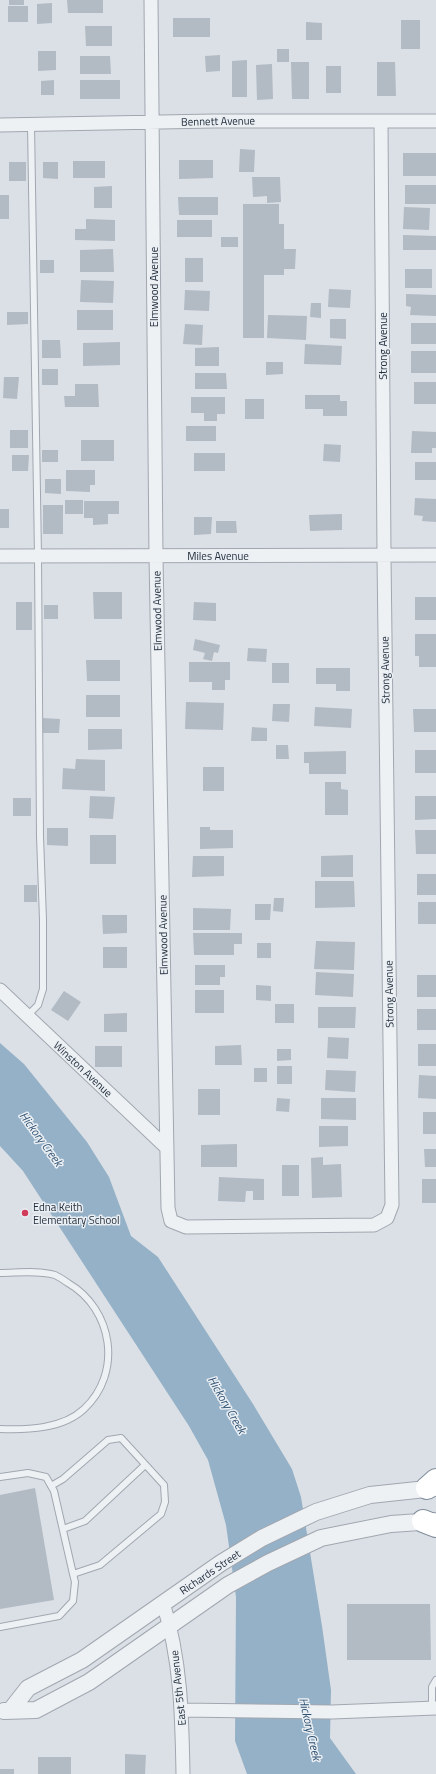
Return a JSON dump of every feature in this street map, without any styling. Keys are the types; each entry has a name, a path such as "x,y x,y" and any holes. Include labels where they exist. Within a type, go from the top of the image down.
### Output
{"street":[{"name":"Elmwood Avenue","path":"151,0 156,557 168,1208 171,1221"},
{"name":"Strong Avenue","path":"171,1221 186,1227 374,1225 387,1218 392,1205 384,556 381,121"},
{"name":"Bennett Avenue","path":"0,125 152,122 436,121"},
{"name":"Miles Avenue","path":"0,556 156,557 436,555"},
{"name":"Winston Avenue","path":"0,990 167,1148"},
{"name":"Richards Street","path":"5,1711 28,1688 82,1660 221,1563 262,1538 316,1512 370,1495 433,1486"},
{"name":"Richards Street","path":"5,1711 36,1710 89,1682 228,1585 268,1563 321,1538 391,1524 432,1523"},
{"name":"East 5th Avenue","path":"163,1603 170,1626 178,1669 182,1710 183,1774"},
{"path":"182,1710 332,1712 434,1708"}],"lane":[{"path":"27,1016 38,1005 43,989 31,125"},
{"path":"0,1273 37,1273 55,1275 87,1297 99,1313 105,1327 109,1344 109,1363 104,1381 94,1398 84,1410 69,1419 52,1426 34,1429 0,1430"},
{"path":"51,1486 62,1479 108,1440 121,1438 164,1485 165,1502 161,1514 100,1565 73,1574"},
{"path":"63,1529 85,1521 145,1465"},
{"path":"0,1477 28,1473 46,1477 51,1486 63,1529 75,1582 73,1601 59,1616 0,1627"},
{"path":"434,1708 432,1687 436,1680"}],"water":[{"name":"Hickory Creek","path":"0,1043 24,1064 87,1142 109,1177 131,1236 158,1257 253,1404 292,1469 301,1497 322,1626 331,1690 330,1738 356,1774 247,1774 235,1741 236,1597 226,1525 208,1460 189,1426 23,1171 0,1146"}],"building":[{"path":"9,0 24,0 24,5 9,5"},
{"path":"67,0 103,0 103,13 68,13"},
{"path":"52,3 52,23 37,24 37,4"},
{"path":"8,6 28,6 28,22 8,22"},
{"path":"173,18 210,18 210,37 173,37"},
{"path":"401,20 420,20 420,49 401,49"},
{"path":"306,22 322,23 322,40 306,40"},
{"path":"85,26 112,26 112,46 86,46"},
{"path":"277,49 289,49 289,62 277,62"},
{"path":"38,51 56,51 56,70 38,71"},
{"path":"220,55 220,71 206,72 205,56"},
{"path":"80,56 110,56 111,74 80,74"},
{"path":"247,60 247,97 232,97 232,61"},
{"path":"291,62 309,62 309,99 292,99"},
{"path":"377,62 395,62 396,96 377,96"},
{"path":"272,64 273,99 257,100 256,65"},
{"path":"326,66 341,66 341,93 326,93"},
{"path":"54,80 54,95 41,95 41,81"},
{"path":"80,80 120,80 120,99 80,99"},
{"path":"240,149 255,150 254,172 239,172"},
{"path":"403,153 436,153 436,176 403,176"},
{"path":"179,160 213,160 213,178 179,179"},
{"path":"73,161 105,161 105,178 73,178"},
{"path":"9,162 26,162 26,181 9,181"},
{"path":"43,162 58,162 58,179 43,178"},
{"path":"252,177 280,177 281,202 267,203 267,196 253,197"},
{"path":"405,185 436,185 436,204 405,204"},
{"path":"112,186 112,208 94,208 94,187"},
{"path":"0,195 9,195 9,219 0,219"},
{"path":"178,197 218,197 218,215 179,215"},
{"path":"243,204 279,204 279,224 284,224 284,249 296,249 295,269 284,269 284,275 264,275 264,338 243,338"},
{"path":"404,207 430,208 429,230 403,229"},
{"path":"86,219 115,220 115,241 75,240 75,229 86,229"},
{"path":"177,220 212,220 212,237 177,237"},
{"path":"403,235 436,236 436,250 403,250"},
{"path":"221,237 238,237 238,247 221,247"},
{"path":"113,249 114,272 80,272 80,250"},
{"path":"185,258 203,258 203,282 185,282"},
{"path":"40,260 54,260 54,273 40,273"},
{"path":"405,269 432,269 432,288 405,288"},
{"path":"81,280 114,281 113,303 80,302"},
{"path":"329,289 351,290 350,308 328,307"},
{"path":"185,290 210,291 209,311 184,310"},
{"path":"406,294 436,295 436,316 410,315 411,307 406,306"},
{"path":"311,303 321,303 321,318 310,317"},
{"path":"77,310 113,310 113,330 77,330"},
{"path":"7,312 28,312 28,324 7,325"},
{"path":"268,315 307,316 306,340 267,338"},
{"path":"330,319 346,319 346,339 330,338"},
{"path":"411,323 436,323 436,344 411,344"},
{"path":"185,324 203,325 202,345 183,344"},
{"path":"42,340 60,340 61,358 42,358"},
{"path":"120,342 120,365 83,366 83,343"},
{"path":"305,344 342,346 341,365 304,364"},
{"path":"219,347 219,366 195,366 195,348"},
{"path":"411,351 436,351 436,373 411,373"},
{"path":"266,362 283,362 283,374 266,375"},
{"path":"42,369 58,369 58,385 42,385"},
{"path":"195,373 226,373 227,389 195,389"},
{"path":"4,377 19,377 17,399 3,398"},
{"path":"414,382 436,382 436,404 414,404"},
{"path":"75,384 98,384 99,407 65,407 64,396 75,396"},
{"path":"305,395 340,395 340,401 347,401 347,416 323,416 323,409 305,409"},
{"path":"191,397 225,397 225,414 217,414 217,421 204,421 204,413 191,413"},
{"path":"245,399 264,399 264,419 245,419"},
{"path":"186,426 216,426 216,441 186,441"},
{"path":"10,430 28,430 28,448 10,448"},
{"path":"412,431 436,432 436,448 432,448 432,453 411,453"},
{"path":"81,440 114,440 114,461 81,461"},
{"path":"324,444 341,445 340,462 323,461"},
{"path":"42,450 58,450 58,462 42,462"},
{"path":"194,453 225,453 225,471 194,471"},
{"path":"12,455 29,455 28,471 12,471"},
{"path":"415,462 436,462 436,480 415,480"},
{"path":"66,470 95,470 95,485 90,485 90,492 66,491"},
{"path":"45,479 61,479 61,494 45,493"},
{"path":"415,498 436,499 436,522 422,521 423,516 414,515"},
{"path":"65,500 83,500 83,514 65,514"},
{"path":"84,501 119,501 119,514 108,514 108,524 93,525 93,518 84,518"},
{"path":"43,505 63,505 63,534 43,534"},
{"path":"0,509 9,509 9,528 0,528"},
{"path":"342,514 342,530 310,531 309,515"},
{"path":"194,517 212,517 211,534 194,535"},
{"path":"216,521 236,521 237,533 216,533"},
{"path":"93,592 122,592 122,619 94,619"},
{"path":"415,597 436,597 436,620 415,620"},
{"path":"16,602 32,602 32,630 16,630"},
{"path":"194,602 216,603 216,621 193,620"},
{"path":"44,605 58,605 58,619 44,619"},
{"path":"415,634 436,634 436,667 419,667 419,656 415,656"},
{"path":"195,639 220,645 218,653 214,652 212,661 203,659 205,653 193,650"},
{"path":"248,648 267,649 266,662 247,661"},
{"path":"86,660 120,660 120,681 87,681"},
{"path":"189,662 230,662 230,680 225,680 225,690 212,690 212,682 189,682"},
{"path":"272,663 289,663 289,683 272,683"},
{"path":"316,668 350,668 350,691 336,691 336,684 316,684"},
{"path":"86,695 120,695 120,717 86,717"},
{"path":"186,702 224,703 223,730 185,729"},
{"path":"273,704 290,704 289,722 272,721"},
{"path":"315,707 352,709 351,728 314,726"},
{"path":"413,709 436,709 436,732 414,732"},
{"path":"42,718 60,719 59,733 42,733"},
{"path":"252,727 267,728 267,741 251,741"},
{"path":"88,729 122,729 122,749 88,750"},
{"path":"276,745 288,745 289,759 276,759"},
{"path":"415,750 436,750 436,773 415,773"},
{"path":"346,751 346,774 309,774 309,763 304,763 304,752"},
{"path":"76,759 105,760 105,791 62,789 63,768 75,769"},
{"path":"203,767 224,767 224,791 203,791"},
{"path":"325,782 341,782 341,789 348,790 348,815 325,815"},
{"path":"90,796 115,797 113,819 89,818"},
{"path":"415,796 436,796 436,819 415,820"},
{"path":"13,798 31,798 31,816 13,816"},
{"path":"200,827 210,827 210,830 233,830 233,848 200,849"},
{"path":"47,828 68,828 68,846 47,845"},
{"path":"415,830 436,830 436,854 416,854"},
{"path":"90,835 116,835 116,864 90,864"},
{"path":"353,855 353,877 321,877 321,856"},
{"path":"193,856 224,856 224,876 192,877"},
{"path":"417,874 436,874 436,895 417,895"},
{"path":"315,881 354,881 355,907 315,908"},
{"path":"24,885 37,885 37,902 24,902"},
{"path":"274,898 284,898 283,912 273,911"},
{"path":"418,902 436,902 436,924 418,924"},
{"path":"255,904 271,904 270,920 255,920"},
{"path":"193,908 231,909 230,930 193,930"},
{"path":"102,915 127,915 127,933 103,934"},
{"path":"193,933 242,933 242,944 234,944 234,955 194,955"},
{"path":"316,941 355,942 354,970 314,969"},
{"path":"257,943 271,943 271,958 257,958"},
{"path":"103,947 127,947 127,968 103,968"},
{"path":"195,965 225,965 225,977 220,977 220,985 195,985"},
{"path":"316,972 354,974 353,997 315,995"},
{"path":"417,975 436,975 436,997 417,997"},
{"path":"256,985 271,986 271,1001 256,1000"},
{"path":"195,990 224,990 224,1013 195,1013"},
{"path":"64,991 81,1002 68,1021 51,1010"},
{"path":"275,1004 294,1004 294,1023 275,1023"},
{"path":"318,1007 356,1007 355,1028 318,1028"},
{"path":"417,1009 436,1009 436,1030 417,1030"},
{"path":"127,1013 127,1032 104,1032 104,1014"},
{"path":"328,1037 349,1038 348,1059 327,1058"},
{"path":"418,1044 436,1044 436,1066 418,1066"},
{"path":"241,1045 242,1065 215,1065 215,1046"},
{"path":"95,1046 122,1046 122,1067 95,1067"},
{"path":"277,1049 291,1049 291,1060 277,1061"},
{"path":"277,1066 292,1066 292,1084 277,1084"},
{"path":"254,1068 267,1068 267,1082 254,1082"},
{"path":"326,1070 356,1071 355,1092 325,1090"},
{"path":"419,1075 436,1076 436,1099 418,1098"},
{"path":"198,1089 220,1089 220,1115 198,1115"},
{"path":"277,1098 290,1099 289,1112 276,1111"},
{"path":"321,1098 356,1098 356,1120 321,1119"},
{"path":"423,1112 436,1112 436,1134 423,1134"},
{"path":"319,1126 348,1126 348,1146 319,1147"},
{"path":"237,1144 237,1167 201,1167 201,1145"},
{"path":"424,1149 436,1149 436,1167 425,1167"},
{"path":"323,1157 323,1165 341,1164 342,1197 312,1198 311,1158"},
{"path":"282,1165 299,1165 299,1196 282,1196"},
{"path":"219,1177 264,1179 264,1200 253,1200 253,1191 246,1191 245,1202 218,1201"},
{"path":"422,1179 436,1179 436,1203 422,1203"},
{"path":"35,1488 54,1600 0,1609 0,1495"},
{"path":"347,1604 430,1604 431,1660 347,1660"},
{"path":"125,1754 146,1755 145,1774 125,1774"},
{"path":"38,1757 71,1757 71,1774 38,1774"},
{"path":"0,1769 14,1769 14,1774 0,1774"}],"place":[{"name":"Edna Keith Elementary School","path":"25,1213"}]}
